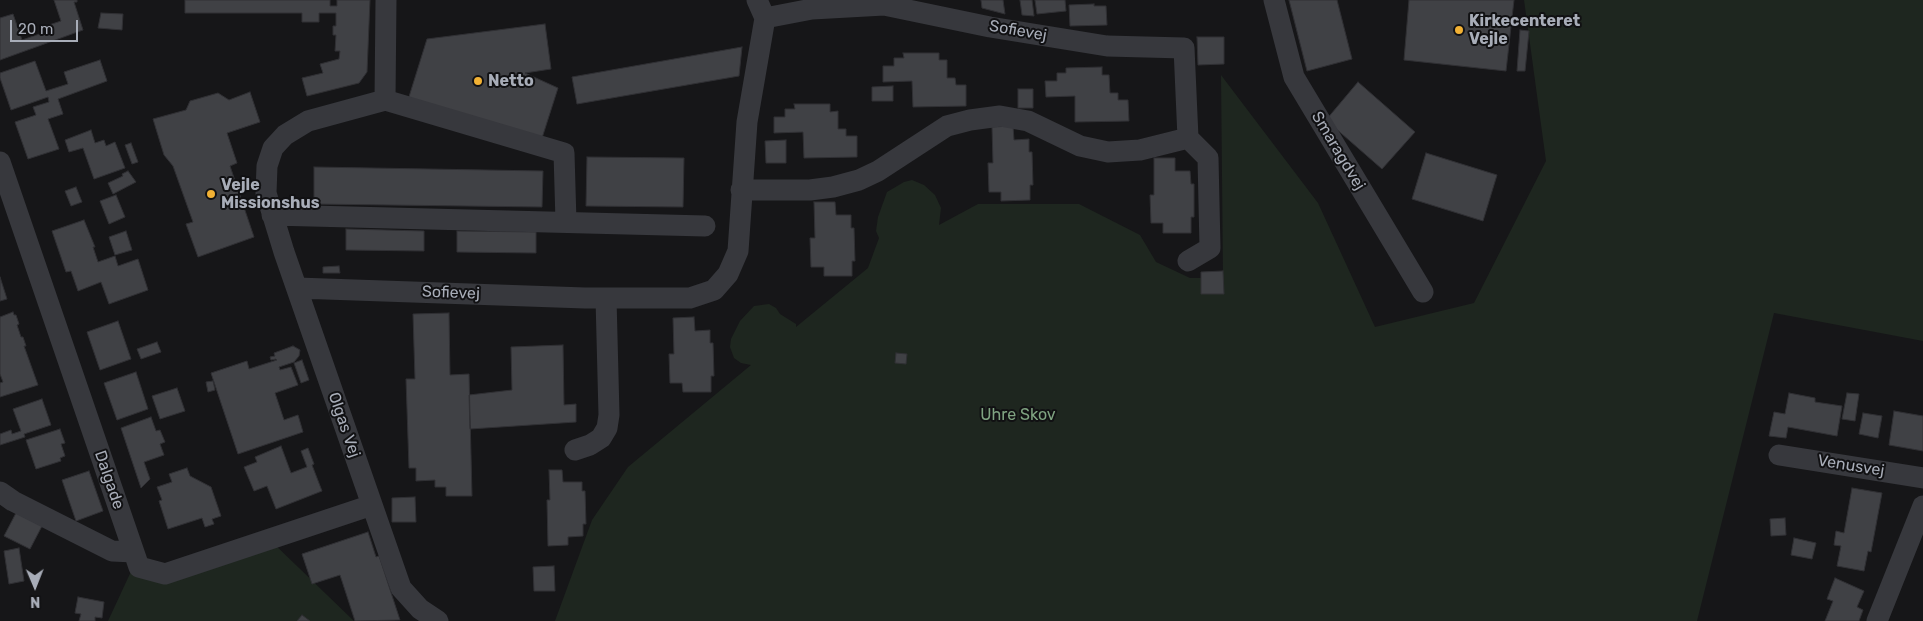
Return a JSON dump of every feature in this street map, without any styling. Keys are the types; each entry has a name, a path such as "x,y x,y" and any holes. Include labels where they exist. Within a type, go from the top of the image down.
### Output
{"street":[{"path":"386,0 385,100 564,153 566,222"},
{"name":"Smaragdvej","path":"1274,0 1294,77 1423,292"},
{"name":"Sofievej","path":"297,288 606,298 690,298 714,290 728,274 738,251 747,122 761,9 812,9 884,5 1107,46 1184,48 1188,138"},
{"name":"Olgas Vej","path":"385,100 308,121 285,135 273,148 267,166 266,194 400,588 420,609 438,621"},
{"path":"741,190 810,190 833,187 859,180 878,171 947,126 970,120 1000,116 1028,121 1080,146 1108,152 1140,150 1188,138 1208,158 1210,248 1188,261"},
{"name":"Dalgade","path":"0,162 139,567 166,574 372,505"},
{"path":"272,215 704,226"},
{"path":"575,450 590,445 601,438 607,428 609,415 606,298"},
{"name":"Venusvej","path":"1779,455 1923,478"},
{"path":"0,492 112,551 134,552"},
{"path":"1877,621 1923,506"}],"green space":[{"name":"Uhre Skov","path":"1524,0 1923,0 1923,341 1774,313 1697,621 555,621 592,520 628,467 751,365 741,363 734,358 730,347 731,339 740,321 754,306 769,304 796,324 796,327 868,268 879,238 876,231 878,217 887,192 904,182 912,180 924,185 935,195 941,208 939,225 978,204 1079,204 1140,235 1156,262 1190,278 1223,278 1221,75 1318,203 1375,327 1474,303 1546,161"},
{"path":"270,540 354,621 108,621 134,565 168,577"}],"building":[{"path":"54,0 77,0 77,2 74,2 83,30 0,60 0,18 13,14 22,40 51,30 49,25 61,21"},
{"path":"185,0 330,0 330,6 337,6 337,0 370,0 367,72 359,83 307,96 302,78 323,73 320,64 339,59 340,51 335,51 336,35 333,35 333,26 336,26 336,13 319,13 319,22 302,22 302,13 185,13"},
{"path":"981,0 1003,0 1005,14 982,8"},
{"path":"1020,0 1032,0 1034,16 1022,15"},
{"path":"1035,0 1065,0 1066,11 1037,14"},
{"path":"1289,0 1337,0 1352,59 1307,71"},
{"name":"Kirkecenteret Vejle","path":"1409,0 1514,0 1506,71 1404,60"},
{"path":"1094,4 1094,6 1106,6 1107,25 1070,26 1069,5"},
{"path":"101,13 123,14 122,30 98,28"},
{"name":"Netto","path":"545,24 551,69 525,73 558,88 542,138 408,100 427,39"},
{"path":"1520,30 1529,31 1525,71 1517,71"},
{"path":"1197,37 1224,37 1224,64 1198,65"},
{"path":"742,47 739,76 577,104 572,77"},
{"path":"903,53 939,53 939,60 947,60 947,78 955,78 956,85 966,85 966,106 913,107 912,81 883,82 883,66 894,66 894,58 904,58"},
{"path":"100,60 107,81 58,99 63,114 48,119 59,149 28,159 15,122 36,115 33,107 49,102 48,97 11,110 0,73 35,61 46,91 68,84 64,72"},
{"path":"1102,67 1102,75 1109,75 1110,93 1118,93 1118,100 1128,100 1129,121 1075,122 1075,96 1046,97 1045,81 1057,81 1057,73 1066,73 1066,68"},
{"path":"1358,82 1415,132 1382,169 1326,120"},
{"path":"893,86 893,101 872,101 872,87"},
{"path":"1018,89 1033,89 1033,108 1018,108"},
{"name":"Vejle Missionshus","path":"250,92 260,122 227,133 237,163 230,166 254,237 198,257 186,224 193,222 173,166 164,155 153,119 186,110 190,101 218,93 229,100"},
{"path":"794,104 830,104 830,112 838,111 838,129 846,129 846,136 857,136 857,157 804,158 803,132 774,133 774,117 785,117 785,109 795,109"},
{"path":"1013,126 1014,140 1029,139 1029,152 1032,152 1033,185 1030,185 1030,200 1001,201 1001,192 989,192 988,163 993,163 992,127"},
{"path":"91,130 95,143 104,140 106,146 115,142 125,168 94,179 83,148 69,152 65,140"},
{"path":"786,140 786,163 766,163 765,141"},
{"path":"131,143 138,162 132,164 125,145"},
{"path":"1426,153 1497,175 1483,221 1412,199"},
{"path":"587,157 684,158 683,207 586,206"},
{"path":"1154,158 1175,158 1175,171 1190,171 1191,184 1194,184 1194,217 1191,217 1191,233 1163,233 1163,223 1151,223 1150,195 1154,195"},
{"path":"314,167 543,171 542,207 314,204"},
{"path":"128,171 136,182 113,194 108,183 123,176 122,174"},
{"path":"76,187 82,202 71,206 65,191"},
{"path":"116,195 125,217 109,224 100,201"},
{"path":"814,202 835,202 836,215 851,215 851,228 854,228 855,261 852,261 852,276 824,276 824,267 811,267 810,238 815,238"},
{"path":"84,220 95,247 93,247 98,262 115,256 118,266 138,259 148,290 109,304 101,282 78,291 71,271 66,272 52,231"},
{"path":"346,229 424,231 424,251 346,250"},
{"path":"126,231 132,250 115,255 109,237"},
{"path":"457,231 536,232 536,253 457,252"},
{"path":"339,266 340,273 323,273 323,267"},
{"path":"1223,271 1224,294 1201,294 1201,272"},
{"path":"0,277 7,299 0,301"},
{"path":"13,312 16,315 19,324 17,325 21,337 23,337 26,346 24,346 38,385 0,397 0,383 3,382 0,374 0,317"},
{"path":"449,313 450,375 469,374 472,496 446,496 446,487 435,487 435,480 416,481 416,468 409,468 406,379 415,379 413,314"},
{"path":"694,317 695,331 710,330 710,343 713,343 714,376 711,376 711,392 683,392 682,383 670,383 669,354 674,354 673,318"},
{"path":"118,321 131,359 100,370 87,332"},
{"path":"157,342 161,352 141,359 137,349"},
{"path":"563,345 564,405 576,404 576,422 470,429 469,395 512,390 511,347"},
{"path":"293,346 300,350 299,356 294,362 279,367 280,370 291,367 298,385 275,393 284,420 298,415 303,432 238,454 211,373 247,361 249,369 277,360 271,360 270,357 275,356 274,353"},
{"path":"896,353 907,354 906,364 895,363"},
{"path":"302,360 309,380 301,383 294,363"},
{"path":"136,372 148,409 117,420 104,383"},
{"path":"213,381 215,390 208,392 206,382"},
{"path":"177,388 185,411 160,419 152,396"},
{"path":"1789,393 1815,398 1815,402 1842,406 1837,436 1788,427 1786,438 1769,436 1774,412 1785,414"},
{"path":"1847,393 1859,394 1855,421 1842,419"},
{"path":"42,399 51,425 24,434 25,437 0,445 0,434 11,430 12,434 21,431 13,409"},
{"path":"1894,411 1923,416 1923,451 1889,445"},
{"path":"1863,413 1882,416 1878,438 1859,434"},
{"path":"151,417 156,431 160,430 165,442 160,444 164,455 144,462 150,479 141,488 121,428"},
{"path":"60,429 65,443 61,444 65,456 60,458 61,461 36,469 26,440"},
{"path":"281,446 291,473 307,467 301,451 308,448 322,491 276,509 267,486 254,491 244,467 257,462 255,457"},
{"path":"187,468 190,476 211,487 221,516 212,519 214,524 205,527 202,518 168,529 159,501 162,500 157,487 172,482 169,474"},
{"path":"549,470 562,470 563,482 582,482 582,491 585,491 586,524 583,524 583,536 568,537 568,545 548,546 547,500 550,500"},
{"path":"89,471 103,511 76,521 62,480"},
{"path":"1852,488 1882,493 1871,552 1868,551 1864,571 1837,566 1841,546 1834,545 1836,531 1844,533"},
{"path":"415,497 416,522 392,522 392,498"},
{"path":"16,513 42,526 30,549 4,536"},
{"path":"1785,518 1786,535 1771,536 1770,519"},
{"path":"368,532 376,557 379,556 400,620 355,621 340,575 312,584 302,554"},
{"path":"1794,538 1816,543 1812,559 1791,555"},
{"path":"19,548 24,581 9,584 4,551"},
{"path":"554,566 555,591 534,591 533,567"},
{"path":"1835,578 1864,591 1857,607 1863,610 1859,621 1825,621 1833,601 1827,599"},
{"path":"78,597 104,602 102,618 95,617 95,621 79,621 81,614 75,613"},
{"path":"302,615 310,621 297,621"}],"place":[{"name":"Kirkecenteret Vejle","path":"1459,30"},
{"name":"Netto","path":"478,81"},
{"name":"Vejle Missionshus","path":"211,194"}]}
